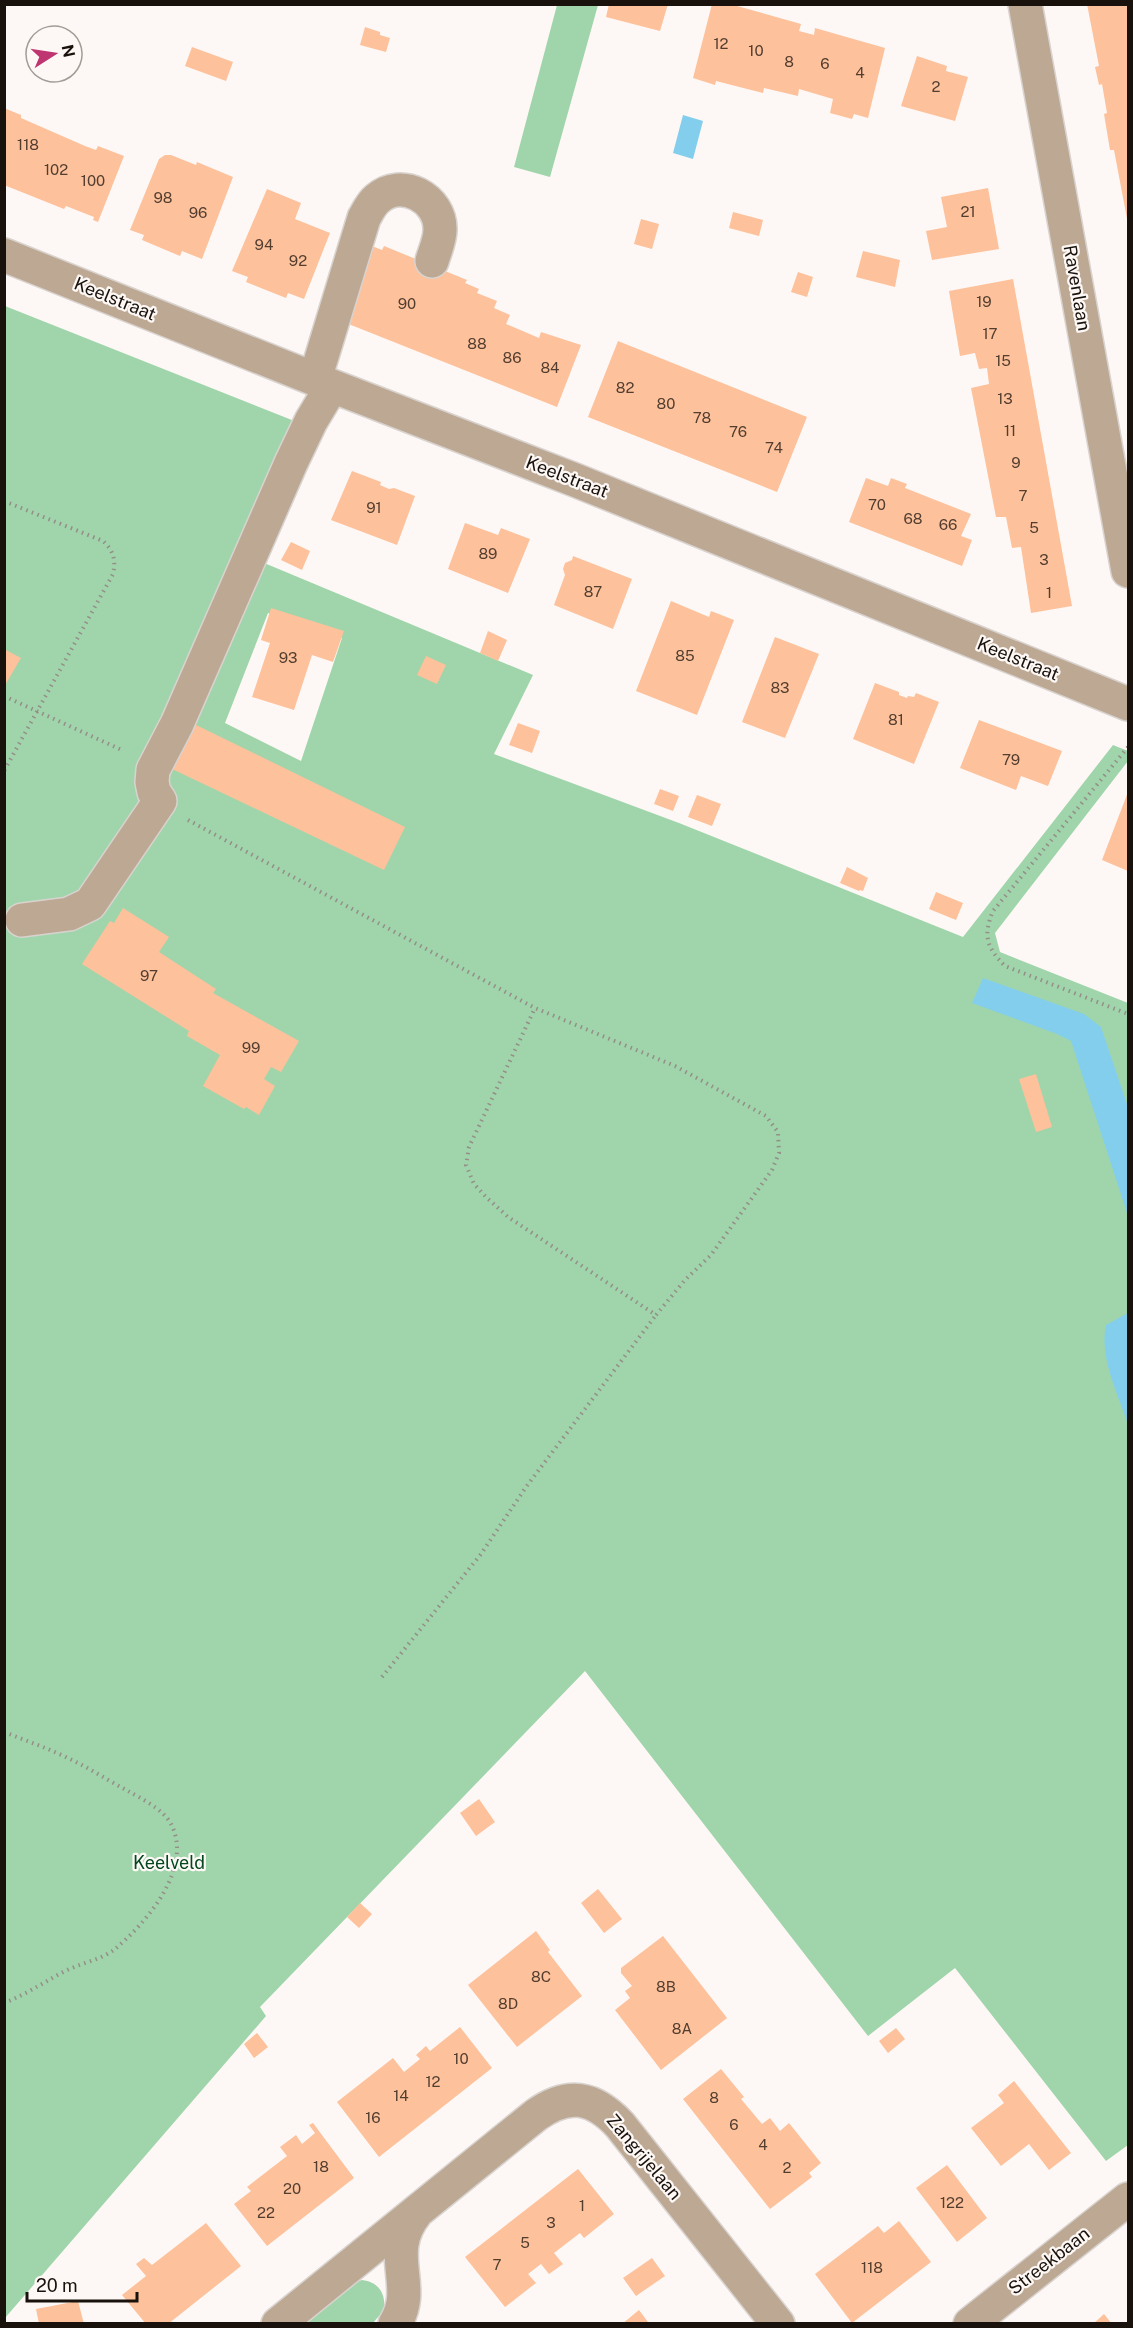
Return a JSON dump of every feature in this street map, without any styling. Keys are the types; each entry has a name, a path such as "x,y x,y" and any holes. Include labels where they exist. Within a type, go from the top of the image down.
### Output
{"street":[{"name":"Ravenlaan","path":"1025,4 1128,571"},
{"path":"22,920 69,914 90,904 160,801 154,792 152,782 155,765 177,724 311,421 323,383 364,218 369,207 377,198 388,192 412,191 424,197 432,205 438,216 440,229 432,261"},
{"name":"Keelstraat","path":"4,255 323,383 575,480 1128,704"},
{"name":"Zangrijelaan","path":"278,2324 551,2104 570,2100 589,2103 607,2111 778,2324"},
{"name":"Streekbaan","path":"970,2324 1128,2199"},
{"name":"Zangrijelaan","path":"395,2324 401,2313 405,2296 400,2262 401,2242 408,2224 419,2210"}],"path":[{"path":"4,501 103,541 110,548 115,565 113,574 4,771"},
{"path":"4,696 155,765"},
{"path":"1128,747 993,910 987,925 987,941 993,955 1005,966 1128,1014"},
{"path":"160,801 168,809 264,862 535,1008 675,1066 766,1116 778,1132 779,1153 772,1170 711,1256 685,1280 656,1315 526,1487 481,1554 382,1677"},
{"path":"535,1008 469,1147 466,1165 474,1184 508,1217 656,1315"},
{"path":"4,1732 72,1760 140,1798 162,1813 171,1824 176,1843 175,1865 164,1894 113,1950 65,1971 33,1991 4,2003"}],"green space":[{"path":"557,5 598,5 550,177 514,167"},
{"name":"Keelveld","path":"5,306 307,426 245,555 533,675 494,754 679,823 963,937 1113,745 1128,751 1128,761 995,933 1000,952 1128,1003 1128,2145 1106,2161 955,1968 868,2036 585,1671 260,2007 266,2016 5,2318","holes":["268,613 342,638 301,761 225,723"]},
{"path":"362,2280 377,2286 384,2299 384,2310 373,2323 300,2324 355,2282"}],"water":[{"path":"683,115 703,121 693,159 673,153"},
{"path":"983,978 1084,1014 1101,1027 1128,1107 1128,1216 1071,1041 972,1003"},
{"path":"1128,1313 1128,1424 1107,1362 1105,1337 1106,1325"}],"building":[{"path":"609,4 668,4 660,31 606,17"},
{"path":"712,4 730,4 801,24 799,31 814,35 815,28 885,48 868,118 854,114 852,119 830,113 833,99 799,89 798,96 764,88 763,93 716,81 715,85 693,78"},
{"path":"1087,4 1128,4 1128,224 1114,150 1110,150 1104,114 1107,113 1102,84 1099,85 1095,67 1099,66"},
{"path":"365,27 390,38 386,52 360,45"},
{"path":"192,47 233,62 226,81 185,66"},
{"path":"917,56 947,66 946,71 968,77 955,121 901,106"},
{"path":"4,108 21,115 21,118 85,146 96,150 98,146 124,156 98,222 93,220 94,217 66,206 64,209 4,185"},
{"path":"165,155 171,155 196,165 197,162 233,177 202,259 182,251 180,256 142,240 144,235 130,230 159,159"},
{"path":"988,188 999,249 932,260 926,231 947,227 941,197"},
{"path":"267,189 301,203 295,219 330,233 304,299 288,293 286,298 246,282 248,277 232,271"},
{"path":"733,212 763,220 759,236 729,228"},
{"path":"641,219 659,224 652,249 634,244"},
{"path":"367,244 382,250 384,246 467,280 465,283 479,289 477,293 497,301 494,308 510,315 506,324 539,338 541,332 581,345 557,407 341,321"},
{"path":"863,251 900,260 895,287 856,277"},
{"path":"798,272 813,277 807,297 791,292"},
{"path":"1013,279 1072,606 1031,613 1021,547 1012,548 1006,517 996,517 971,388 989,384 987,368 979,369 975,353 960,356 949,291"},
{"path":"618,341 807,417 777,492 588,417"},
{"path":"352,471 381,482 380,485 389,489 394,488 415,496 397,545 331,520"},
{"path":"866,478 888,486 891,478 907,484 905,488 971,514 961,536 972,540 962,566 849,522"},
{"path":"465,523 498,535 501,528 530,539 508,593 448,569"},
{"path":"291,542 310,551 302,570 281,560"},
{"path":"573,556 632,579 613,629 554,605 565,575 563,569 565,563 572,560"},
{"path":"671,601 709,617 711,611 734,620 697,715 636,691"},
{"path":"271,608 344,631 333,662 312,655 294,710 252,697 270,643 261,640"},
{"path":"488,631 507,640 498,661 480,653"},
{"path":"775,637 819,654 785,738 742,722"},
{"path":"4,649 21,658 4,687"},
{"path":"426,656 446,665 437,684 417,675"},
{"path":"875,683 899,692 899,695 907,698 908,696 914,697 916,693 939,702 914,764 853,739"},
{"path":"979,720 1062,751 1048,786 1021,776 1016,790 960,768"},
{"path":"192,723 405,827 384,870 170,768"},
{"path":"518,723 540,731 532,753 509,745"},
{"path":"660,789 679,796 673,811 654,804"},
{"path":"1128,792 1128,871 1102,860"},
{"path":"697,795 721,804 712,826 688,817"},
{"path":"847,867 868,878 863,891 840,883"},
{"path":"936,892 963,903 956,920 929,909"},
{"path":"123,908 169,937 159,952 216,989 213,993 299,1041 281,1072 271,1067 264,1079 275,1086 259,1115 203,1086 220,1055 187,1036 189,1031 82,964 110,921 114,923"},
{"path":"1036,1074 1052,1127 1036,1132 1019,1079"},
{"path":"479,1799 495,1822 476,1836 460,1813"},
{"path":"598,1889 622,1919 604,1933 581,1903"},
{"path":"360,1903 372,1914 359,1928 347,1917"},
{"path":"536,1931 550,1950 548,1952 582,1996 517,2047 468,1985"},
{"path":"663,1936 727,2018 661,2070 615,2010 630,1998 625,1991 632,1986 621,1973 621,1968"},
{"path":"460,2027 492,2068 379,2157 337,2102 393,2058 404,2072 420,2059 416,2055 426,2046 430,2051"},
{"path":"896,2028 905,2039 888,2053 879,2041"},
{"path":"257,2033 268,2047 254,2058 244,2044"},
{"path":"721,2069 744,2097 741,2099 762,2124 770,2118 780,2131 789,2123 821,2163 809,2173 812,2177 770,2209 683,2099"},
{"path":"1014,2081 1071,2153 1049,2170 1029,2144 1001,2166 971,2128 1004,2103 998,2095"},
{"path":"313,2123 354,2178 267,2246 234,2204 251,2191 247,2187 287,2156 280,2147 296,2135 302,2144 315,2133 309,2125"},
{"path":"947,2165 987,2218 957,2242 916,2188"},
{"path":"578,2169 614,2214 584,2238 580,2233 554,2253 563,2264 549,2274 541,2264 528,2274 536,2283 505,2307 465,2257"},
{"path":"899,2221 931,2262 852,2323 815,2274 878,2226 884,2233"},
{"path":"206,2223 241,2266 168,2324 146,2324 122,2295 146,2276 136,2264 144,2258 152,2265"},
{"path":"652,2258 665,2276 636,2296 623,2278"},
{"path":"78,2301 84,2324 39,2324 36,2309"},
{"path":"639,2310 648,2322 646,2324 622,2324"},
{"path":"1104,2314 1112,2324 1093,2324"}]}
